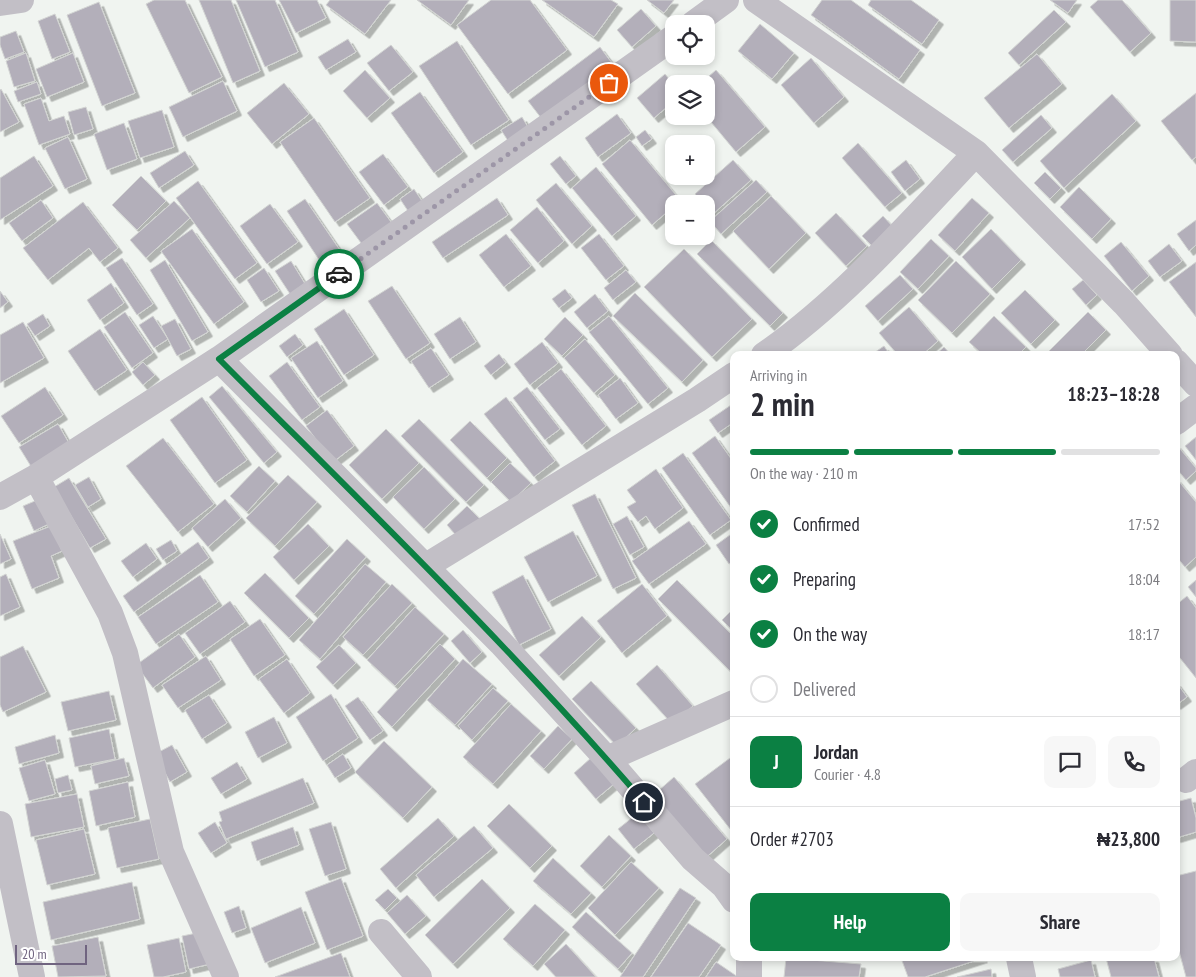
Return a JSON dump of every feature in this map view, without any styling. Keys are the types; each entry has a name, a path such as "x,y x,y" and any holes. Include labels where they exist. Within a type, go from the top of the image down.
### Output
{"street":[{"path":"0,4 21,0"},
{"path":"705,15 726,0"},
{"path":"756,0 976,153 1124,303 1166,351"},
{"path":"0,497 36,477 219,359 665,43"},
{"path":"769,351 820,310 868,267 976,153"},
{"path":"219,359 501,643 607,759 693,859 724,886 730,894"},
{"path":"1180,366 1196,384"},
{"path":"426,566 697,400 730,378"},
{"path":"1180,419 1196,407"},
{"path":"36,477 110,614 126,653 170,852 226,977"},
{"path":"607,759 730,705"},
{"path":"0,824 32,977"},
{"path":"381,932 419,977"},
{"path":"749,961 749,977"},
{"path":"1020,961 1023,977"}],"building":[{"path":"154,0 185,0 222,77 189,93 146,4"},
{"path":"199,0 231,0 260,71 233,83"},
{"path":"236,0 275,0 298,52 265,67"},
{"path":"279,0 317,0 326,18 296,33"},
{"path":"330,0 391,0 365,34 326,5"},
{"path":"417,0 469,0 451,25"},
{"path":"491,0 530,0 567,50 508,94 457,25"},
{"path":"542,0 611,0 618,4 594,37"},
{"path":"647,0 674,0 664,13"},
{"path":"822,0 851,0 920,50 899,79 811,15"},
{"path":"871,0 911,0 939,20 922,44 868,5"},
{"path":"1050,0 1077,0 1068,13"},
{"path":"1098,0 1122,0 1151,33 1130,52 1090,7"},
{"path":"1170,0 1196,0 1196,42 1170,41"},
{"path":"99,2 135,93 102,106 67,15"},
{"path":"641,9 656,26 632,47 617,30"},
{"path":"1054,10 1066,22 1019,65 1008,53"},
{"path":"55,14 70,52 52,59 38,21"},
{"path":"760,24 794,53 772,79 738,51"},
{"path":"16,31 24,52 5,59 0,45 0,37"},
{"path":"348,39 356,52 326,70 318,57"},
{"path":"457,41 509,120 471,145 419,66"},
{"path":"391,45 413,72 389,91 367,63"},
{"path":"600,47 617,70 545,123 528,101"},
{"path":"26,53 35,81 14,87 6,61"},
{"path":"73,53 84,82 47,97 36,69"},
{"path":"1037,54 1062,84 1009,128 984,98"},
{"path":"811,58 844,97 814,123 781,85"},
{"path":"365,70 390,98 367,118 343,91"},
{"path":"716,70 765,127 736,152 714,125 715,75 710,75"},
{"path":"665,74 665,109 654,118 637,98"},
{"path":"223,81 237,111 183,137 169,107"},
{"path":"37,82 41,94 18,102 14,91"},
{"path":"284,83 309,114 272,144 247,113"},
{"path":"0,90 19,122 0,132"},
{"path":"420,92 463,152 434,173 391,113"},
{"path":"1196,93 1196,157 1192,160 1161,121"},
{"path":"1112,94 1136,121 1064,188 1040,161"},
{"path":"41,98 49,121 64,116 70,134 39,145 24,104"},
{"path":"86,107 93,129 74,135 68,112"},
{"path":"162,110 174,147 140,158 128,121"},
{"path":"617,114 631,133 598,157 585,138"},
{"path":"1041,115 1052,128 1013,162 1002,150"},
{"path":"522,117 532,134 512,147 501,130"},
{"path":"314,118 370,198 335,222 280,142"},
{"path":"124,123 137,159 107,170 94,134"},
{"path":"645,130 652,139 642,146 636,137"},
{"path":"68,137 87,179 65,189 45,148"},
{"path":"630,140 665,182 665,185 668,185 676,195 665,195 665,214 652,225 602,164"},
{"path":"858,143 902,193 885,207 842,158"},
{"path":"185,151 194,165 159,188 150,173"},
{"path":"383,154 408,187 384,205 359,172"},
{"path":"34,156 53,186 0,220 0,178"},
{"path":"560,156 576,176 566,184 550,164"},
{"path":"733,160 751,180 715,212 715,195 695,194 705,185 715,185 715,176"},
{"path":"906,160 920,179 905,191 891,172"},
{"path":"596,167 636,216 612,236 572,188"},
{"path":"1045,172 1061,188 1050,199 1034,183"},
{"path":"141,176 166,201 137,230 112,205"},
{"path":"756,180 767,192 721,234 715,227 715,217"},
{"path":"198,181 257,263 235,279 176,198"},
{"path":"556,183 592,226 572,244 536,200"},
{"path":"1079,187 1111,219 1092,239 1060,207"},
{"path":"414,189 424,204 410,214 400,199"},
{"path":"771,196 806,233 769,269 733,231"},
{"path":"497,198 508,215 443,258 432,242"},
{"path":"972,198 989,213 955,251 938,235"},
{"path":"305,199 346,259 327,272 287,211"},
{"path":"41,200 53,218 22,241 9,223"},
{"path":"174,201 190,218 146,258 130,240"},
{"path":"83,202 118,248 100,262 89,248 48,280 23,248"},
{"path":"377,203 397,230 367,251 347,224"},
{"path":"270,204 298,242 267,264 240,226"},
{"path":"537,207 564,241 538,263 510,230"},
{"path":"836,213 867,246 846,266 815,233"},
{"path":"883,216 895,229 875,249 862,236"},
{"path":"1196,220 1196,245 1189,251 1177,234"},
{"path":"192,229 244,302 214,324 161,251"},
{"path":"991,229 1021,260 992,289 962,257"},
{"path":"506,234 531,266 504,287 479,255"},
{"path":"599,234 624,266 606,280 581,248"},
{"path":"931,239 949,256 918,289 900,272"},
{"path":"1121,242 1149,276 1132,291 1104,256"},
{"path":"715,244 783,313 770,326 697,254 706,245"},
{"path":"1169,244 1182,261 1160,277 1148,261"},
{"path":"684,249 752,319 712,357 644,287"},
{"path":"122,258 153,304 137,315 106,268"},
{"path":"165,260 208,332 192,341 150,270"},
{"path":"291,261 307,287 292,297 275,271"},
{"path":"956,261 990,294 952,333 918,300"},
{"path":"1196,262 1196,317 1169,282"},
{"path":"264,268 279,291 261,302 247,280"},
{"path":"626,270 636,282 613,300 604,288"},
{"path":"900,275 913,289 878,321 865,306"},
{"path":"1083,280 1097,295 1086,305 1072,289"},
{"path":"111,283 124,303 100,320 87,300"},
{"path":"392,286 430,343 406,359 368,301"},
{"path":"565,289 572,298 559,308 552,299"},
{"path":"1025,290 1055,320 1031,344 1001,313"},
{"path":"0,291 8,302 0,308"},
{"path":"635,293 703,360 682,382 613,316"},
{"path":"595,294 608,311 587,328 574,312"},
{"path":"909,307 938,341 927,351 895,351 879,333"},
{"path":"344,309 374,355 344,375 314,329"},
{"path":"125,312 153,353 132,368 104,327"},
{"path":"1088,312 1106,330 1085,351 1049,351"},
{"path":"43,314 50,326 35,336 27,324"},
{"path":"153,316 168,339 154,348 139,325"},
{"path":"609,316 668,388 648,404 589,332"},
{"path":"994,316 1026,347 1022,351 979,351 969,342"},
{"path":"460,317 476,342 450,359 434,334"},
{"path":"565,317 583,335 562,356 544,339"},
{"path":"175,319 191,349 177,356 161,326"},
{"path":"23,322 44,358 0,383 0,335"},
{"path":"100,329 127,370 95,391 68,351"},
{"path":"295,334 303,345 287,357 279,346"},
{"path":"585,339 615,375 594,393 564,358"},
{"path":"317,341 343,381 318,398 291,358"},
{"path":"542,342 558,363 530,385 514,364"},
{"path":"884,346 887,351 877,351"},
{"path":"944,347 948,351 940,351"},
{"path":"431,348 449,375 429,388 411,361"},
{"path":"499,354 506,363 491,375 484,366"},
{"path":"143,362 155,375 143,385 132,372"},
{"path":"287,362 320,407 302,420 269,376"},
{"path":"561,369 606,426 582,445 537,388"},
{"path":"620,378 638,403 616,419 598,395"},
{"path":"222,386 277,452 264,463 209,397"},
{"path":"45,387 63,415 19,443 1,416"},
{"path":"527,387 560,429 545,440 513,398"},
{"path":"202,397 247,460 215,483 170,420"},
{"path":"506,397 555,461 534,477 484,414"},
{"path":"730,406 730,425 718,433 709,420"},
{"path":"327,410 354,446 333,462 306,426"},
{"path":"419,419 484,485 466,502 401,436"},
{"path":"470,421 507,458 487,478 450,440"},
{"path":"58,424 70,445 32,468 19,447"},
{"path":"386,429 419,463 382,499 349,465"},
{"path":"715,436 730,457 730,506 692,453"},
{"path":"1196,437 1196,460 1185,446"},
{"path":"163,438 214,504 178,532 126,466"},
{"path":"1180,449 1196,468 1196,471 1186,480 1180,473"},
{"path":"683,453 730,521 710,535 662,468"},
{"path":"510,463 531,483 511,502 491,482"},
{"path":"259,466 275,481 247,512 230,496"},
{"path":"424,467 455,499 424,529 393,497"},
{"path":"656,469 683,508 655,529 646,516 638,522 627,507 636,502 627,490"},
{"path":"288,475 317,502 275,546 246,518"},
{"path":"89,477 101,499 88,507 75,485"},
{"path":"69,478 106,539 90,548 54,487"},
{"path":"1180,483 1196,502 1196,557 1185,567 1180,561"},
{"path":"595,494 636,578 613,589 572,505"},
{"path":"42,498 53,522 34,531 23,506"},
{"path":"225,499 241,518 208,547 192,528"},
{"path":"467,506 482,521 461,541 447,525"},
{"path":"627,516 644,547 630,555 613,524"},
{"path":"689,521 706,544 649,584 632,561"},
{"path":"308,524 329,546 294,580 273,557"},
{"path":"51,526 62,551 51,556 59,578 32,589 13,541"},
{"path":"573,531 597,576 548,602 524,557"},
{"path":"0,534 11,559 0,564"},
{"path":"730,535 729,564 716,545"},
{"path":"347,539 366,557 314,614 295,596"},
{"path":"171,540 177,551 163,560 156,549"},
{"path":"198,542 209,558 134,612 123,596"},
{"path":"146,543 157,559 133,577 121,561"},
{"path":"365,564 386,582 320,659 299,640"},
{"path":"265,573 309,618 289,638 244,593"},
{"path":"6,574 20,607 0,616 0,577"},
{"path":"200,575 218,602 156,644 138,617"},
{"path":"523,575 551,629 519,645 492,592"},
{"path":"677,580 730,633 730,671 658,599"},
{"path":"1196,580 1196,597 1188,587"},
{"path":"392,584 412,603 363,655 343,637"},
{"path":"642,584 667,616 622,653 597,621"},
{"path":"1187,596 1196,608 1196,678 1180,658 1180,602"},
{"path":"230,601 245,622 200,654 185,633"},
{"path":"415,607 444,634 395,686 367,660"},
{"path":"730,612 730,628 722,620"},
{"path":"582,616 601,637 559,676 539,655"},
{"path":"260,619 285,655 254,676 230,639"},
{"path":"463,630 482,652 470,663 451,641"},
{"path":"179,634 195,657 153,688 136,665"},
{"path":"440,644 455,659 392,727 377,712"},
{"path":"339,645 356,663 333,685 316,667"},
{"path":"23,646 46,692 3,712 0,705 0,657"},
{"path":"206,656 221,680 178,708 162,685"},
{"path":"287,659 310,693 284,713 259,679"},
{"path":"463,659 492,684 455,725 427,700"},
{"path":"657,665 693,706 672,724 636,684"},
{"path":"591,681 636,728 617,746 572,699"},
{"path":"1180,687 1187,697 1180,702"},
{"path":"493,688 508,701 472,740 458,726"},
{"path":"109,691 116,720 68,731 61,702"},
{"path":"331,694 358,738 323,761 296,717"},
{"path":"209,695 227,723 202,739 185,710"},
{"path":"358,697 383,731 370,740 345,706"},
{"path":"511,704 541,731 493,784 463,757"},
{"path":"274,717 287,743 258,758 245,732"},
{"path":"558,726 572,739 544,769 530,756"},
{"path":"109,729 115,759 75,767 69,738"},
{"path":"55,735 59,753 19,764 15,747"},
{"path":"384,741 432,787 403,818 355,772"},
{"path":"172,745 187,772 170,782 155,754"},
{"path":"343,754 351,768 335,778 327,765"},
{"path":"592,757 614,784 596,799 574,773"},
{"path":"124,758 129,776 95,784 91,766"},
{"path":"730,758 730,829 695,784"},
{"path":"45,760 55,794 29,801 19,768"},
{"path":"237,762 247,779 221,794 211,778"},
{"path":"68,775 72,790 58,793 55,779"},
{"path":"674,777 727,839 702,861 649,799"},
{"path":"303,778 314,803 226,839 219,822 222,821 219,812"},
{"path":"128,782 135,817 96,826 89,791"},
{"path":"77,794 84,827 31,837 25,804"},
{"path":"1191,798 1196,818 1196,832 1180,837 1180,801"},
{"path":"509,804 552,846 530,868 487,826"},
{"path":"638,813 654,833 634,849 618,829"},
{"path":"438,818 454,836 396,888 380,869"},
{"path":"150,819 159,859 117,868 108,828"},
{"path":"215,822 227,843 211,853 198,833"},
{"path":"331,822 346,869 325,876 309,829"},
{"path":"474,826 493,848 434,897 416,875"},
{"path":"293,827 299,845 257,861 251,842"},
{"path":"84,829 95,874 47,885 36,840"},
{"path":"609,835 631,856 602,887 580,866"},
{"path":"553,858 591,893 571,914 533,881"},
{"path":"631,862 659,888 615,935 588,908"},
{"path":"1196,871 1196,977 1186,977 1180,955 1180,875"},
{"path":"341,878 363,936 327,950 305,892"},
{"path":"482,879 510,908 453,964 425,935"},
{"path":"132,882 140,919 51,940 43,902"},
{"path":"680,888 696,898 643,977 620,977"},
{"path":"388,889 397,898 385,910 375,900"},
{"path":"407,895 426,916 405,934 387,913"},
{"path":"535,904 565,930 533,966 503,939"},
{"path":"239,906 246,928 232,933 224,912"},
{"path":"301,907 315,943 265,963 251,928"},
{"path":"586,912 632,953 618,969 572,927"},
{"path":"688,923 721,945 699,977 651,977"},
{"path":"202,932 210,964 189,969 182,936"},
{"path":"98,937 106,976 58,977 52,946"},
{"path":"179,938 186,972 154,977 147,945"},
{"path":"566,944 596,977 556,977 544,964"},
{"path":"341,953 350,977 275,977"},
{"path":"786,961 824,961 861,964 859,977 784,977"},
{"path":"902,961 974,961 925,977 908,977"},
{"path":"1091,961 1095,977 1060,977 1058,969"},
{"path":"1107,961 1155,961 1159,977 1111,977"},
{"path":"716,962 738,977 706,977"},
{"path":"991,969 992,977 957,977"}],"way so far":[{"path":"339,274 609,83"}],"route":[{"path":"339,274 219,359 501,643 644,802"}]}
